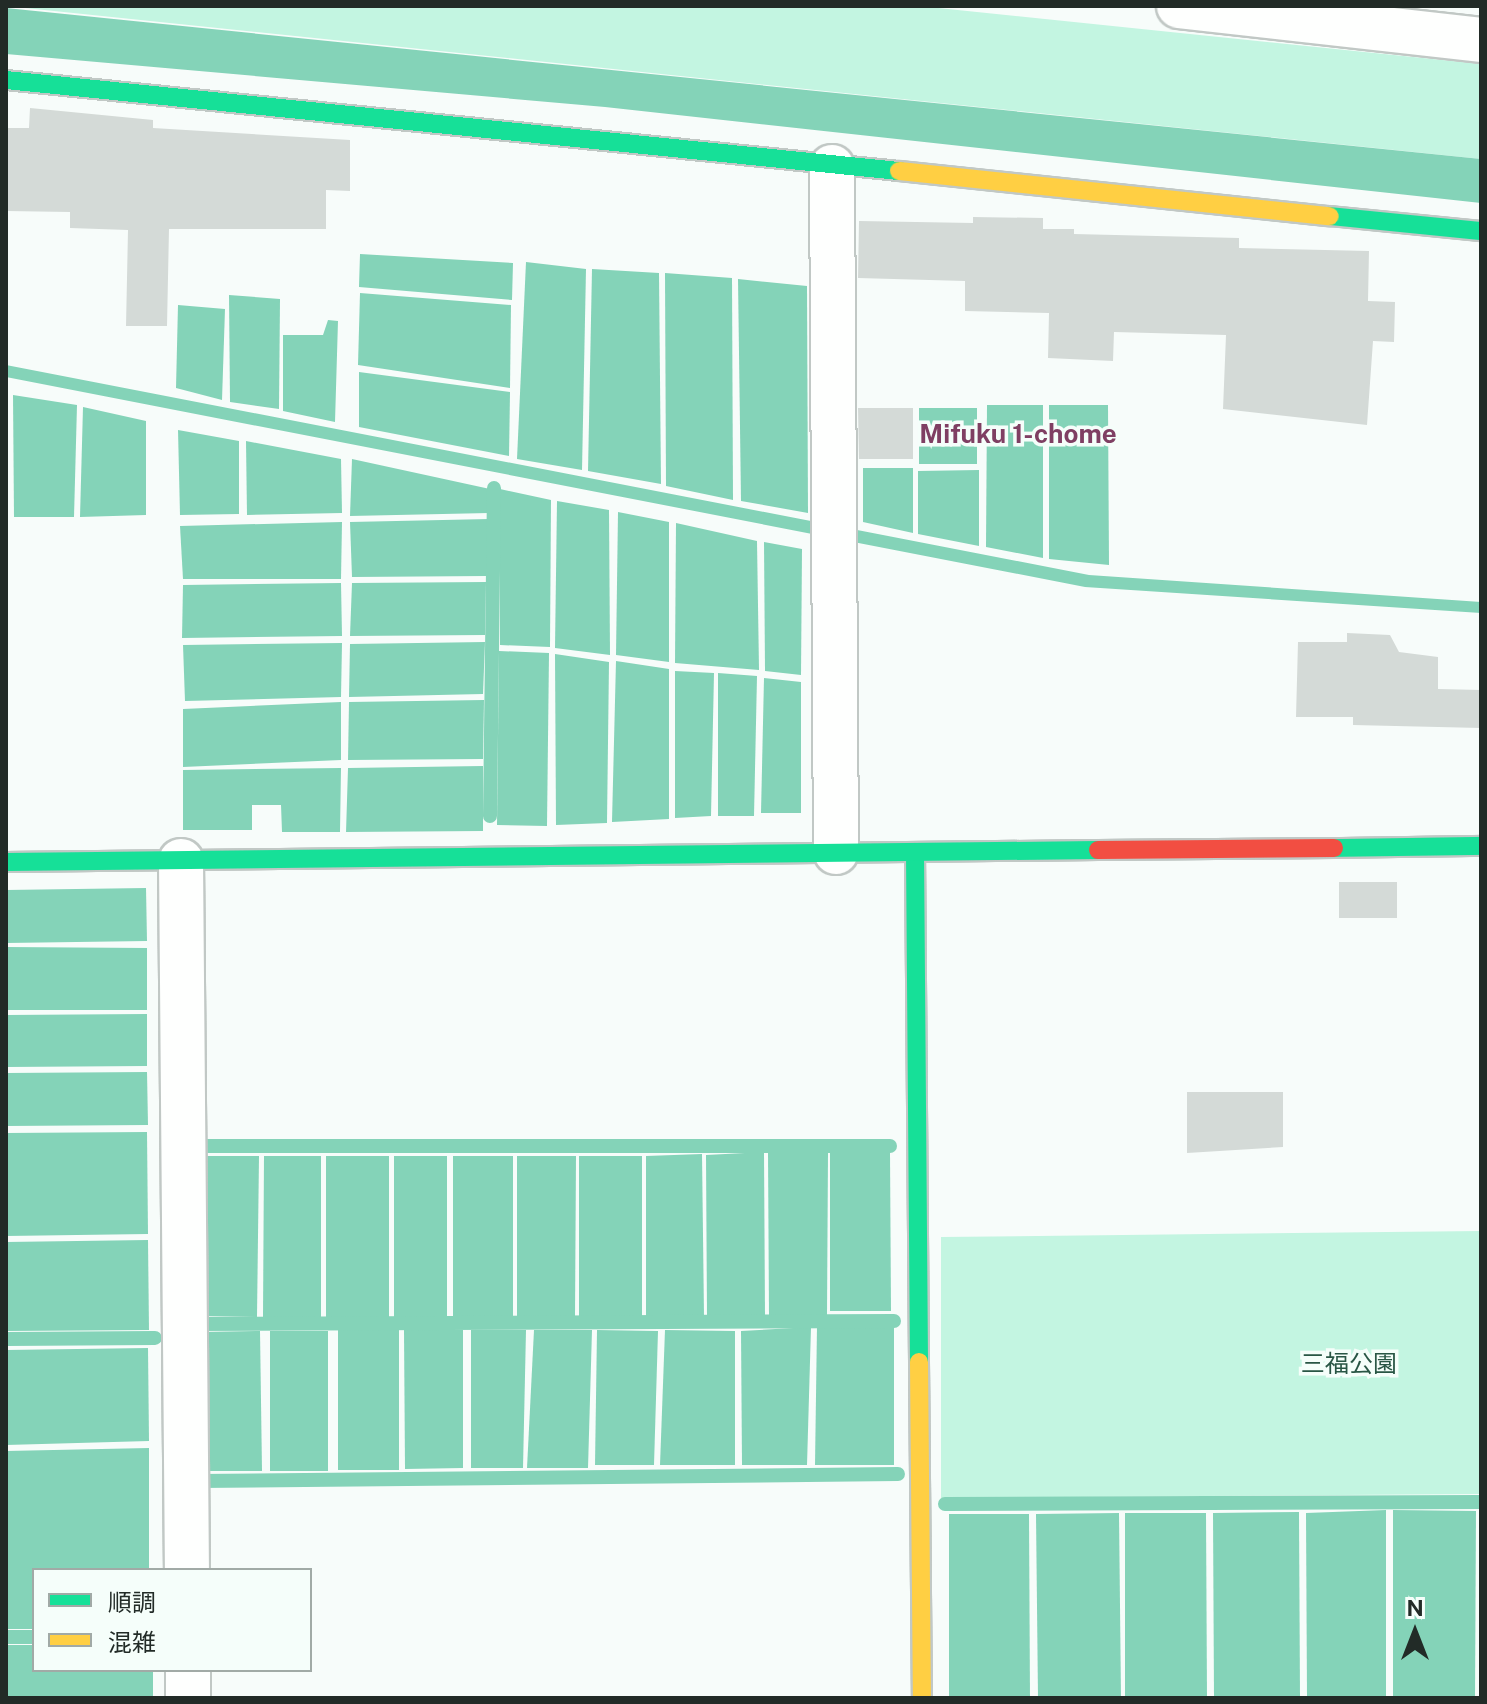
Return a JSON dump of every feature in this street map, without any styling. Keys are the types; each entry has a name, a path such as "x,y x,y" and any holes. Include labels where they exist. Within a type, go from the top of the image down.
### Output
{"street":[{"path":"1179,6 1481,40"},
{"path":"6,80 832,167 1481,231"},
{"path":"832,167 836,852"},
{"path":"6,862 1481,846"},
{"path":"915,852 922,1698"},
{"path":"181,861 187,1568"},
{"path":"188,1672 188,1698"}],"green space":[{"path":"6,6 919,6 1481,64 1481,159"},
{"name":"三福公園","path":"1481,1231 1481,1494 941,1498 941,1237"}],"shaded area":[{"path":"6,8 1481,159 1481,203 605,107 6,54"},
{"path":"360,254 513,263 512,300 359,287"},
{"path":"526,262 586,269 582,470 517,459"},
{"path":"592,269 659,273 661,484 588,471"},
{"path":"665,273 732,278 733,500 666,486"},
{"path":"738,279 807,286 808,513 741,501"},
{"path":"360,293 511,305 510,388 358,365"},
{"path":"229,295 280,299 279,409 230,402"},
{"path":"178,305 225,309 222,400 176,388"},
{"path":"328,320 338,321 335,422 283,411 283,335 323,335"},
{"path":"6,365 1089,575 1481,602 1481,613 1085,587 6,377"},
{"path":"359,372 510,392 509,456 359,427"},
{"path":"13,395 77,405 74,517 14,517"},
{"path":"987,405 1043,405 1043,558 986,547"},
{"path":"1049,405 1108,405 1109,565 1049,559"},
{"path":"83,407 146,421 146,515 80,517"},
{"path":"919,408 977,408 977,464 919,464"},
{"path":"178,430 239,441 239,514 180,515"},
{"path":"246,441 341,459 342,513 247,515"},
{"path":"352,459 490,489 489,513 350,516"},
{"path":"863,468 913,468 913,533 863,522"},
{"path":"979,470 979,546 918,534 918,471"},
{"path":"500,489 551,500 550,647 500,645"},
{"path":"557,501 609,510 610,655 555,648"},
{"path":"618,512 669,522 669,662 616,655"},
{"path":"489,519 487,576 352,577 350,522"},
{"path":"342,522 341,579 183,579 180,526"},
{"path":"676,523 757,541 759,670 675,663"},
{"path":"764,542 802,549 801,675 765,671"},
{"path":"486,582 485,635 350,636 352,583"},
{"path":"341,583 342,636 182,638 183,585"},
{"path":"485,642 483,694 349,697 350,644"},
{"path":"342,643 341,697 185,701 183,645"},
{"path":"499,651 549,653 547,826 497,825"},
{"path":"555,654 609,662 607,823 556,825"},
{"path":"616,661 669,669 669,819 612,822"},
{"path":"675,671 714,673 711,816 675,818"},
{"path":"718,673 757,676 754,816 718,816"},
{"path":"764,678 801,682 801,813 761,813"},
{"path":"484,700 483,759 348,760 349,702"},
{"path":"341,702 341,760 183,767 183,709"},
{"path":"483,766 483,831 346,832 348,768"},
{"path":"341,768 340,832 282,832 281,805 252,805 252,830 183,830 183,770"},
{"path":"146,888 147,941 6,943 6,890"},
{"path":"6,947 147,948 147,1010 6,1010"},
{"path":"147,1014 147,1066 6,1067 6,1015"},
{"path":"147,1072 148,1125 6,1126 6,1073"},
{"path":"147,1132 148,1234 6,1236 6,1133"},
{"path":"764,1152 765,1315 707,1316 706,1155"},
{"path":"768,1152 828,1153 827,1315 769,1315"},
{"path":"830,1152 890,1152 891,1311 830,1311"},
{"path":"702,1154 704,1316 646,1316 646,1156"},
{"path":"199,1156 259,1156 257,1317 198,1316"},
{"path":"264,1156 321,1156 321,1317 263,1317"},
{"path":"326,1156 389,1156 389,1317 326,1317"},
{"path":"394,1156 447,1156 447,1317 394,1317"},
{"path":"453,1156 513,1156 513,1317 453,1317"},
{"path":"517,1156 576,1156 575,1317 517,1317"},
{"path":"579,1156 642,1156 642,1316 579,1316"},
{"path":"148,1240 149,1330 6,1331 6,1242"},
{"path":"817,1326 894,1327 894,1465 815,1465"},
{"path":"811,1327 807,1465 742,1465 741,1331"},
{"path":"338,1330 399,1330 399,1470 338,1470"},
{"path":"404,1330 463,1330 463,1468 405,1469"},
{"path":"471,1330 526,1330 523,1468 471,1468"},
{"path":"534,1330 592,1330 588,1468 527,1468"},
{"path":"597,1330 658,1331 654,1465 595,1465"},
{"path":"665,1330 735,1331 735,1465 660,1465"},
{"path":"260,1331 262,1471 199,1471 199,1332"},
{"path":"270,1331 328,1331 328,1471 270,1471"},
{"path":"148,1348 149,1441 6,1445 6,1350"},
{"path":"149,1448 149,1568 32,1568 32,1629 6,1629 6,1451"},
{"path":"1386,1510 1386,1698 1307,1698 1306,1513"},
{"path":"1393,1510 1476,1511 1475,1698 1393,1698"},
{"path":"1299,1512 1300,1698 1214,1698 1213,1513"},
{"path":"1119,1513 1121,1698 1038,1698 1036,1514"},
{"path":"1125,1513 1206,1513 1207,1698 1125,1698"},
{"path":"949,1514 1029,1514 1030,1698 949,1698"},
{"path":"6,1645 32,1645 32,1672 153,1672 153,1698 6,1698"}],"building":[{"path":"30,108 153,120 153,128 350,140 350,191 326,190 326,229 169,229 167,326 126,326 128,230 70,228 70,212 6,211 6,128 29,128"},
{"path":"973,217 1043,218 1043,229 1074,229 1074,234 1239,238 1239,248 1369,251 1368,301 1395,302 1394,342 1373,341 1367,425 1223,409 1226,335 1114,332 1113,361 1048,358 1049,313 965,311 965,281 858,278 859,221 973,223"},
{"path":"858,408 913,408 913,459 859,459"},
{"path":"1347,633 1390,635 1399,652 1438,657 1438,689 1481,690 1481,728 1353,725 1353,717 1296,717 1298,642 1347,642"},
{"path":"1339,882 1397,882 1397,918 1339,918"},
{"path":"1187,1092 1283,1092 1283,1147 1187,1153"}],"waterway":[{"path":"490,816 494,488"},
{"path":"199,1146 890,1146"},
{"path":"199,1324 894,1321"},
{"path":"6,1339 155,1338"},
{"path":"199,1481 898,1474"},
{"path":"945,1504 1481,1502"},
{"path":"6,1637 32,1637"}],"traffic: fast":[{"path":"6,80 899,171"},
{"path":"1330,216 1481,231"},
{"path":"1334,848 1481,846"},
{"path":"6,862 1098,850"},
{"path":"915,852 919,1362"}],"traffic: slow":[{"path":"899,171 1330,216"},
{"path":"919,1362 922,1698"}],"traffic: jam":[{"path":"1098,850 1334,848"}],"district":[{"name":"Mifuku 1-chome","path":"1018,434"}]}
